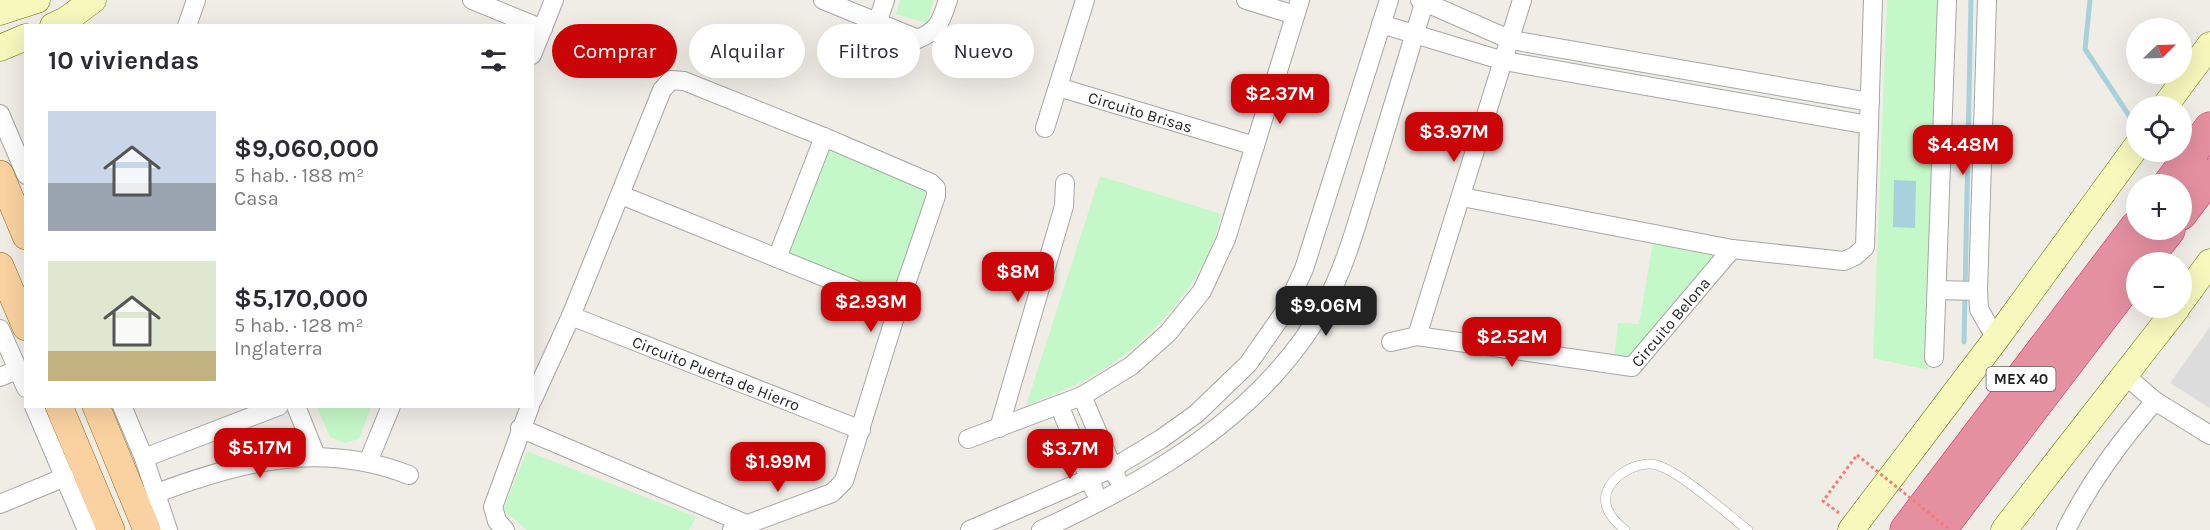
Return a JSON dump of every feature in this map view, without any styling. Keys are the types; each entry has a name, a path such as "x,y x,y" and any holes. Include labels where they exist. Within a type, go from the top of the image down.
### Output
{"highway":[{"path":"2176,174 2210,128"},
{"path":"2192,199 2210,175"},
{"name":"MEX 40","path":"1906,530 2126,240"},
{"path":"2152,252 2161,240"},
{"name":"MEX 40","path":"1940,530 2126,286"}],"main road":[{"path":"0,12 37,0"},
{"path":"57,24 93,0"},
{"path":"0,48 24,38"},
{"path":"2172,96 2210,45"},
{"path":"1852,528 1996,339 2126,161"},
{"path":"0,174 24,231"},
{"path":"2192,287 2210,262"},
{"path":"0,266 24,322"},
{"path":"2004,530 2170,318"},
{"path":"60,408 111,530"},
{"path":"97,408 147,530"}],"street":[{"path":"188,24 196,0"},
{"path":"472,0 531,24"},
{"path":"534,50 554,0"},
{"path":"823,0 918,39 933,32 943,17 948,0"},
{"path":"878,23 885,0"},
{"path":"1045,128 1085,0"},
{"path":"968,439 1082,396 1131,366 1168,333 1202,291 1226,239 1298,7 1245,0"},
{"path":"970,530 1090,480 1161,440 1217,395 1248,363 1283,314 1304,269 1389,0"},
{"path":"1417,336 1522,0"},
{"path":"1462,197 1732,249 1844,261 1855,256 1865,247 1874,0"},
{"path":"1934,358 1942,290 1947,0"},
{"path":"1987,0 1973,291 1979,309 1996,339"},
{"path":"1041,530 1122,491 1201,438 1269,381 1298,346 1324,305 1345,262 1423,1 1511,40 1870,102"},
{"path":"1381,24 1504,61 1869,125"},
{"path":"534,25 543,29"},
{"path":"520,428 739,527 840,488 936,196 936,188 931,183 824,136 684,81 671,80 662,90 571,316 534,397"},
{"name":"Circuito Brisas","path":"1058,87 1255,146"},
{"path":"0,114 24,170"},
{"path":"777,258 824,136"},
{"path":"999,428 1064,206 1065,183"},
{"path":"621,195 898,307"},
{"name":"Circuito Belona","path":"1391,342 1417,336 1632,367 1732,249"},
{"path":"1942,290 1973,291"},
{"name":"Circuito Puerta de Hierro","path":"571,316 861,429"},
{"path":"0,329 9,373 24,386"},
{"path":"2126,376 2155,401 2210,435"},
{"path":"1082,396 1122,491"},
{"path":"2066,530 2084,494 2118,444 2155,401"},
{"path":"1059,405 1099,503"},
{"path":"35,408 87,530"},
{"path":"123,408 157,493 168,530"},
{"path":"144,458 274,408"},
{"path":"297,408 316,456"},
{"path":"369,462 390,408"},
{"path":"505,530 497,521 493,507 529,408"},
{"path":"157,493 228,467 286,457 316,456 369,462 409,475"},
{"path":"0,504 65,477"}],"lane":[{"path":"1625,530 1611,516 1606,503 1607,494 1624,473 1634,465 1645,463 1659,466 1676,476 1748,530"}],"path":[{"path":"1852,528 1823,501 1857,455 1950,530"}],"shaded area":[{"path":"2210,327 2210,408 2170,383"}],"green space":[{"path":"900,0 934,0 927,23 896,14"},
{"path":"1887,0 1940,0 1928,370 1873,358"},
{"path":"826,140 934,189 894,302 784,256"},
{"path":"1100,176 1221,214 1215,237 1192,283 1177,304 1141,341 1092,376 1026,406"},
{"path":"1654,237 1726,251 1630,363 1614,361 1618,323 1639,324"},
{"path":"317,408 371,408 359,439 344,443 330,437"},
{"path":"527,451 696,517 689,530 527,530 503,510"}],"water":[{"path":"1894,180 1916,181 1915,228 1893,227"}],"waterway":[{"path":"1964,342 1971,0"},
{"path":"2090,0 2085,49 2126,111"}]}
